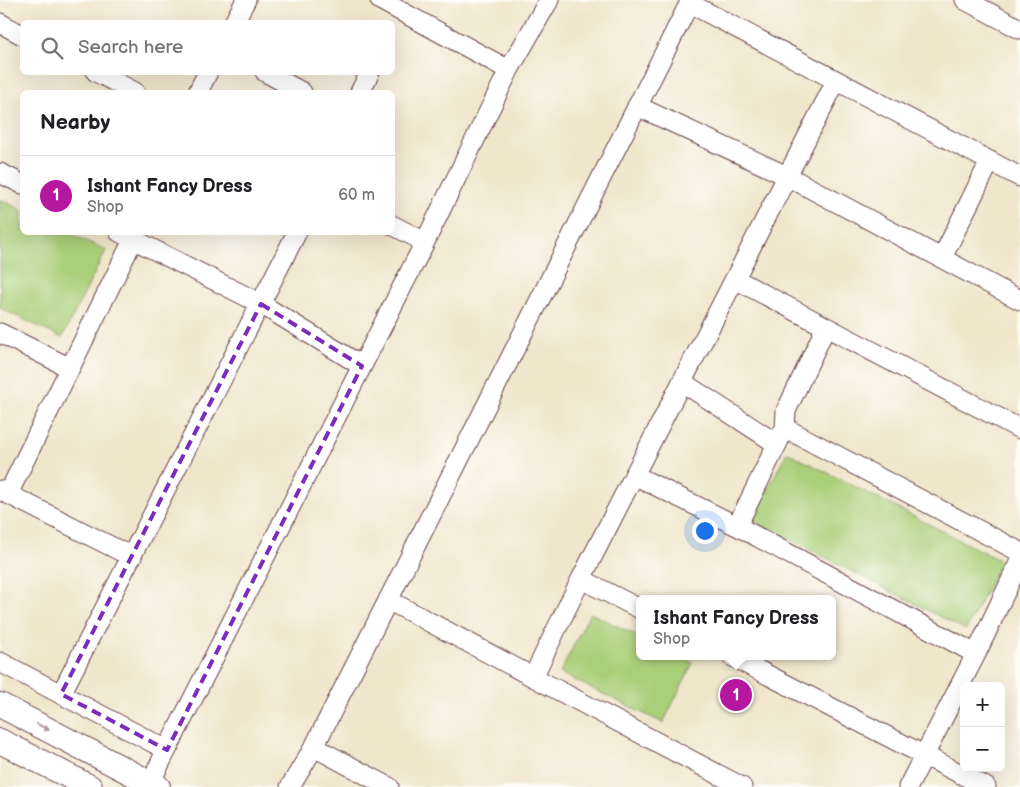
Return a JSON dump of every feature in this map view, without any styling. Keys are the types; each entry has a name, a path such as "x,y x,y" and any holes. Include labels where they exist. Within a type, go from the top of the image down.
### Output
{"street":[{"path":"235,20 246,0"},
{"path":"380,0 509,70"},
{"path":"0,705 152,786 167,750 425,242 509,70 549,0"},
{"path":"965,0 1020,28"},
{"path":"290,787 314,747 690,2 1020,177"},
{"path":"0,23 20,34"},
{"path":"102,75 131,90"},
{"path":"199,90 206,75"},
{"path":"271,75 298,90"},
{"path":"361,90 368,75"},
{"path":"533,677 581,579 836,81"},
{"path":"637,106 787,176 1020,300"},
{"path":"942,258 990,162"},
{"path":"0,173 20,183"},
{"path":"395,227 425,242"},
{"path":"61,694 296,235"},
{"path":"132,557 4,492 70,368 126,236 261,304 362,366"},
{"path":"735,279 1020,429"},
{"path":"737,526 781,436 786,411 826,327"},
{"path":"0,333 70,368"},
{"path":"682,382 781,436 1020,552"},
{"path":"634,475 737,526 976,654"},
{"path":"908,787 976,654 1020,561"},
{"path":"581,579 636,607"},
{"path":"388,600 742,787"},
{"path":"739,660 986,787"},
{"path":"0,662 167,750"},
{"path":"0,741 90,787"},
{"path":"314,747 389,787"}],"highlighted area":[{"path":"261,304 362,366 167,750 61,694"}],"green space":[{"path":"0,199 20,209 20,235 73,235 106,250 62,338 0,308"},
{"path":"787,452 1001,561 966,630 752,520"},
{"path":"590,613 636,635 636,660 687,660 693,663 663,723 560,673"}],"place":[{"name":"Ishant Fancy Dress","path":"736,695"}]}
